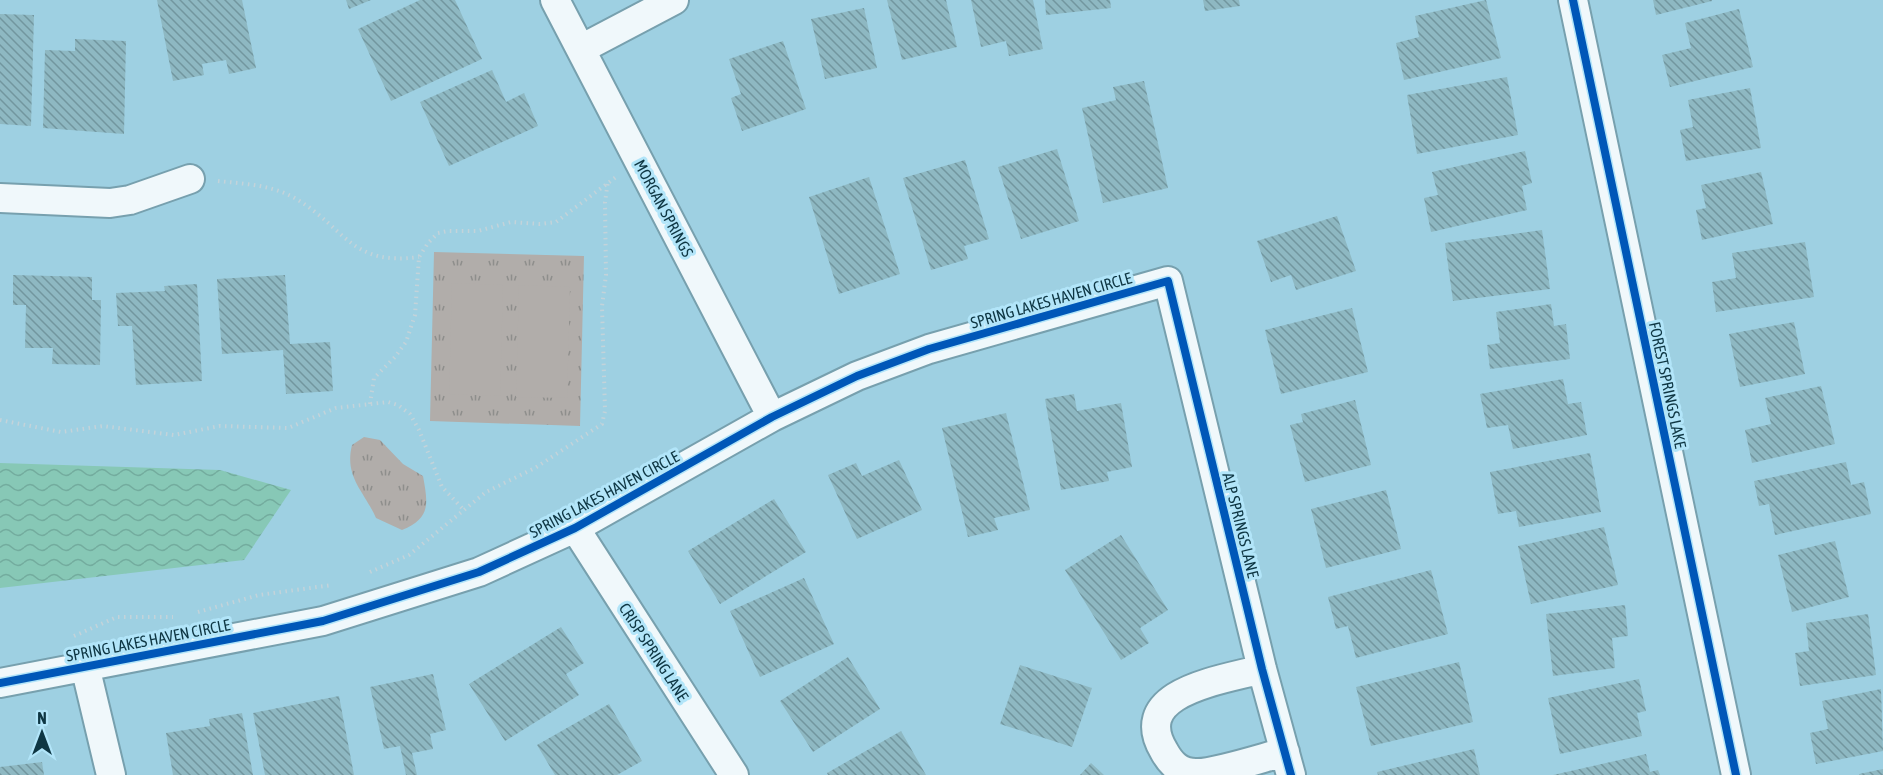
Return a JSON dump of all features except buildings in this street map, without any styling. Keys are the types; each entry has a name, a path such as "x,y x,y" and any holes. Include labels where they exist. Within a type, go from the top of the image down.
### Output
{"street":[{"name":"MORGAN SPRINGS","path":"555,0 772,417"},
{"path":"580,49 674,0"},
{"name":"FOREST SPRINGS LAKE","path":"1573,0 1736,775"},
{"path":"0,198 110,203 130,200 190,179"},
{"name":"SPRING LAKES HAVEN CIRCLE","path":"0,683 322,621 479,572 575,528 772,417 857,376 929,349 1168,281"},
{"name":"ALP SPRINGS LANE","path":"1168,281 1262,669 1288,764"},
{"name":"CRISP SPRING LANE","path":"575,528 734,775"},
{"path":"85,666 111,775"},
{"path":"1262,669 1186,690 1167,701 1157,718 1155,737 1168,759 1180,770 1197,774 1288,764"}],"path":[{"path":"370,404 374,378 406,342 415,315 419,257 438,233 478,231 511,222 540,224 556,222 608,181 640,164"},
{"path":"190,179 260,185 277,190 298,200 331,229 367,253 398,260 419,257"},
{"path":"362,575 409,555 486,492 535,468 602,424 605,411 602,306 606,275 605,202 608,181"},
{"path":"0,420 15,421 40,429 60,432 111,427 174,435 220,426 288,428 336,408 388,402 398,405 410,414 419,430 442,487 463,509"},
{"path":"192,613 259,595 343,582"},
{"path":"72,636 117,617 176,617"}],"green space":[{"path":"434,252 584,256 580,426 430,421"},
{"path":"452,283 503,285 500,396 449,394"},
{"path":"519,285 570,287 567,398 516,397"},
{"path":"364,437 380,440 403,464 423,476 426,502 423,515 402,530 376,518 356,483 350,456 352,445"}],"water":[{"path":"0,463 220,470 291,490 244,560 0,588"}],"cycle path":[{"path":"1573,0 1736,775"},
{"path":"0,683 323,621 479,572 575,528 772,417 857,376 929,349 1168,281 1262,669 1291,775"}]}
